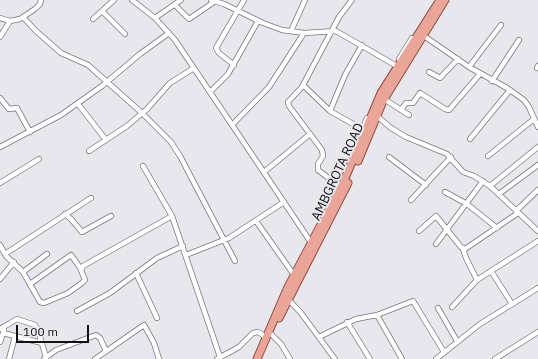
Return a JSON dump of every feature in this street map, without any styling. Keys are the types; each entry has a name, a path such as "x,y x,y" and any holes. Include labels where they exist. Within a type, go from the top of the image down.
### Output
{"main road":[{"path":"257,359 269,336 294,275 343,183 382,93 440,0"},
{"name":"AMBGROTA ROAD","path":"262,359 269,336 343,193 384,100 445,0"}],"street":[{"path":"0,18 10,21 23,17 35,9 40,4 41,0"},
{"path":"92,18 114,0"},
{"path":"132,0 155,18 169,33 311,242 339,186 378,93 436,0"},
{"path":"155,18 181,0"},
{"path":"234,65 216,49 244,0"},
{"path":"291,32 305,0"},
{"path":"339,186 318,170 317,166 323,156 323,152 288,104 303,85 333,31 339,17 352,0"},
{"path":"175,5 189,19 212,1 221,1 258,21 291,32 304,33 333,31 362,45 395,65"},
{"path":"102,11 125,34"},
{"path":"23,17 36,32 57,50 64,55 88,65 142,113 176,150 235,261"},
{"path":"0,37 10,21"},
{"path":"210,92 228,74 258,21"},
{"path":"469,68 501,25"},
{"path":"0,147 30,132 78,104 140,54 169,33"},
{"path":"232,125 269,87 304,33"},
{"path":"424,36 469,68 510,90 527,104 538,127"},
{"path":"492,81 519,40"},
{"path":"330,111 342,81 362,45"},
{"path":"429,72 440,78 458,59"},
{"path":"89,151 127,126 142,113 170,83 194,68"},
{"path":"401,110 406,103 413,103 420,93 449,110 480,74"},
{"path":"303,85 330,111 362,129"},
{"path":"470,139 510,90"},
{"path":"0,98 8,108 17,108 30,132"},
{"path":"384,100 410,115"},
{"path":"78,104 106,140"},
{"path":"377,116 396,132 420,144 442,151 451,157 463,172 483,181 490,186 538,231"},
{"path":"488,156 534,119"},
{"path":"264,172 310,134"},
{"path":"490,186 538,147"},
{"path":"389,157 426,185"},
{"path":"411,200 451,157"},
{"path":"0,183 40,159"},
{"path":"499,194 538,165"},
{"path":"143,166 172,216 219,358 239,347 253,333 258,332 269,336 281,344 290,359"},
{"path":"436,244 448,230 483,181"},
{"path":"463,249 497,228 517,212 538,190"},
{"path":"445,192 467,204 497,228"},
{"path":"5,254 91,198"},
{"path":"186,255 224,241 284,202"},
{"path":"65,214 82,232 111,216"},
{"path":"81,269 119,245 172,216"},
{"path":"419,231 435,216 463,249 477,280"},
{"path":"256,221 294,275"},
{"path":"452,307 477,280 538,241"},
{"path":"0,245 5,254 23,272 40,302 48,302 82,284 85,279 81,269 71,255 30,284"},
{"path":"78,311 105,296 163,254 183,246"},
{"path":"23,272 47,254"},
{"path":"0,279 14,262"},
{"path":"491,271 512,304"},
{"path":"136,273 157,318"},
{"path":"436,359 457,341 538,288"},
{"path":"288,299 319,336 335,359"},
{"path":"319,336 347,322 361,317 377,315 414,302 444,352"},
{"path":"438,308 457,341"},
{"path":"377,315 402,359"},
{"path":"0,342 2,331 5,327 17,319 35,325 42,343 45,358 61,348 96,335 100,338 106,351"},
{"path":"347,322 370,359"},
{"path":"95,359 144,325 154,343 159,359"},
{"path":"2,331 42,343"},
{"path":"495,359 538,332"},
{"path":"9,359 15,336"},
{"path":"501,354 505,359"}]}
